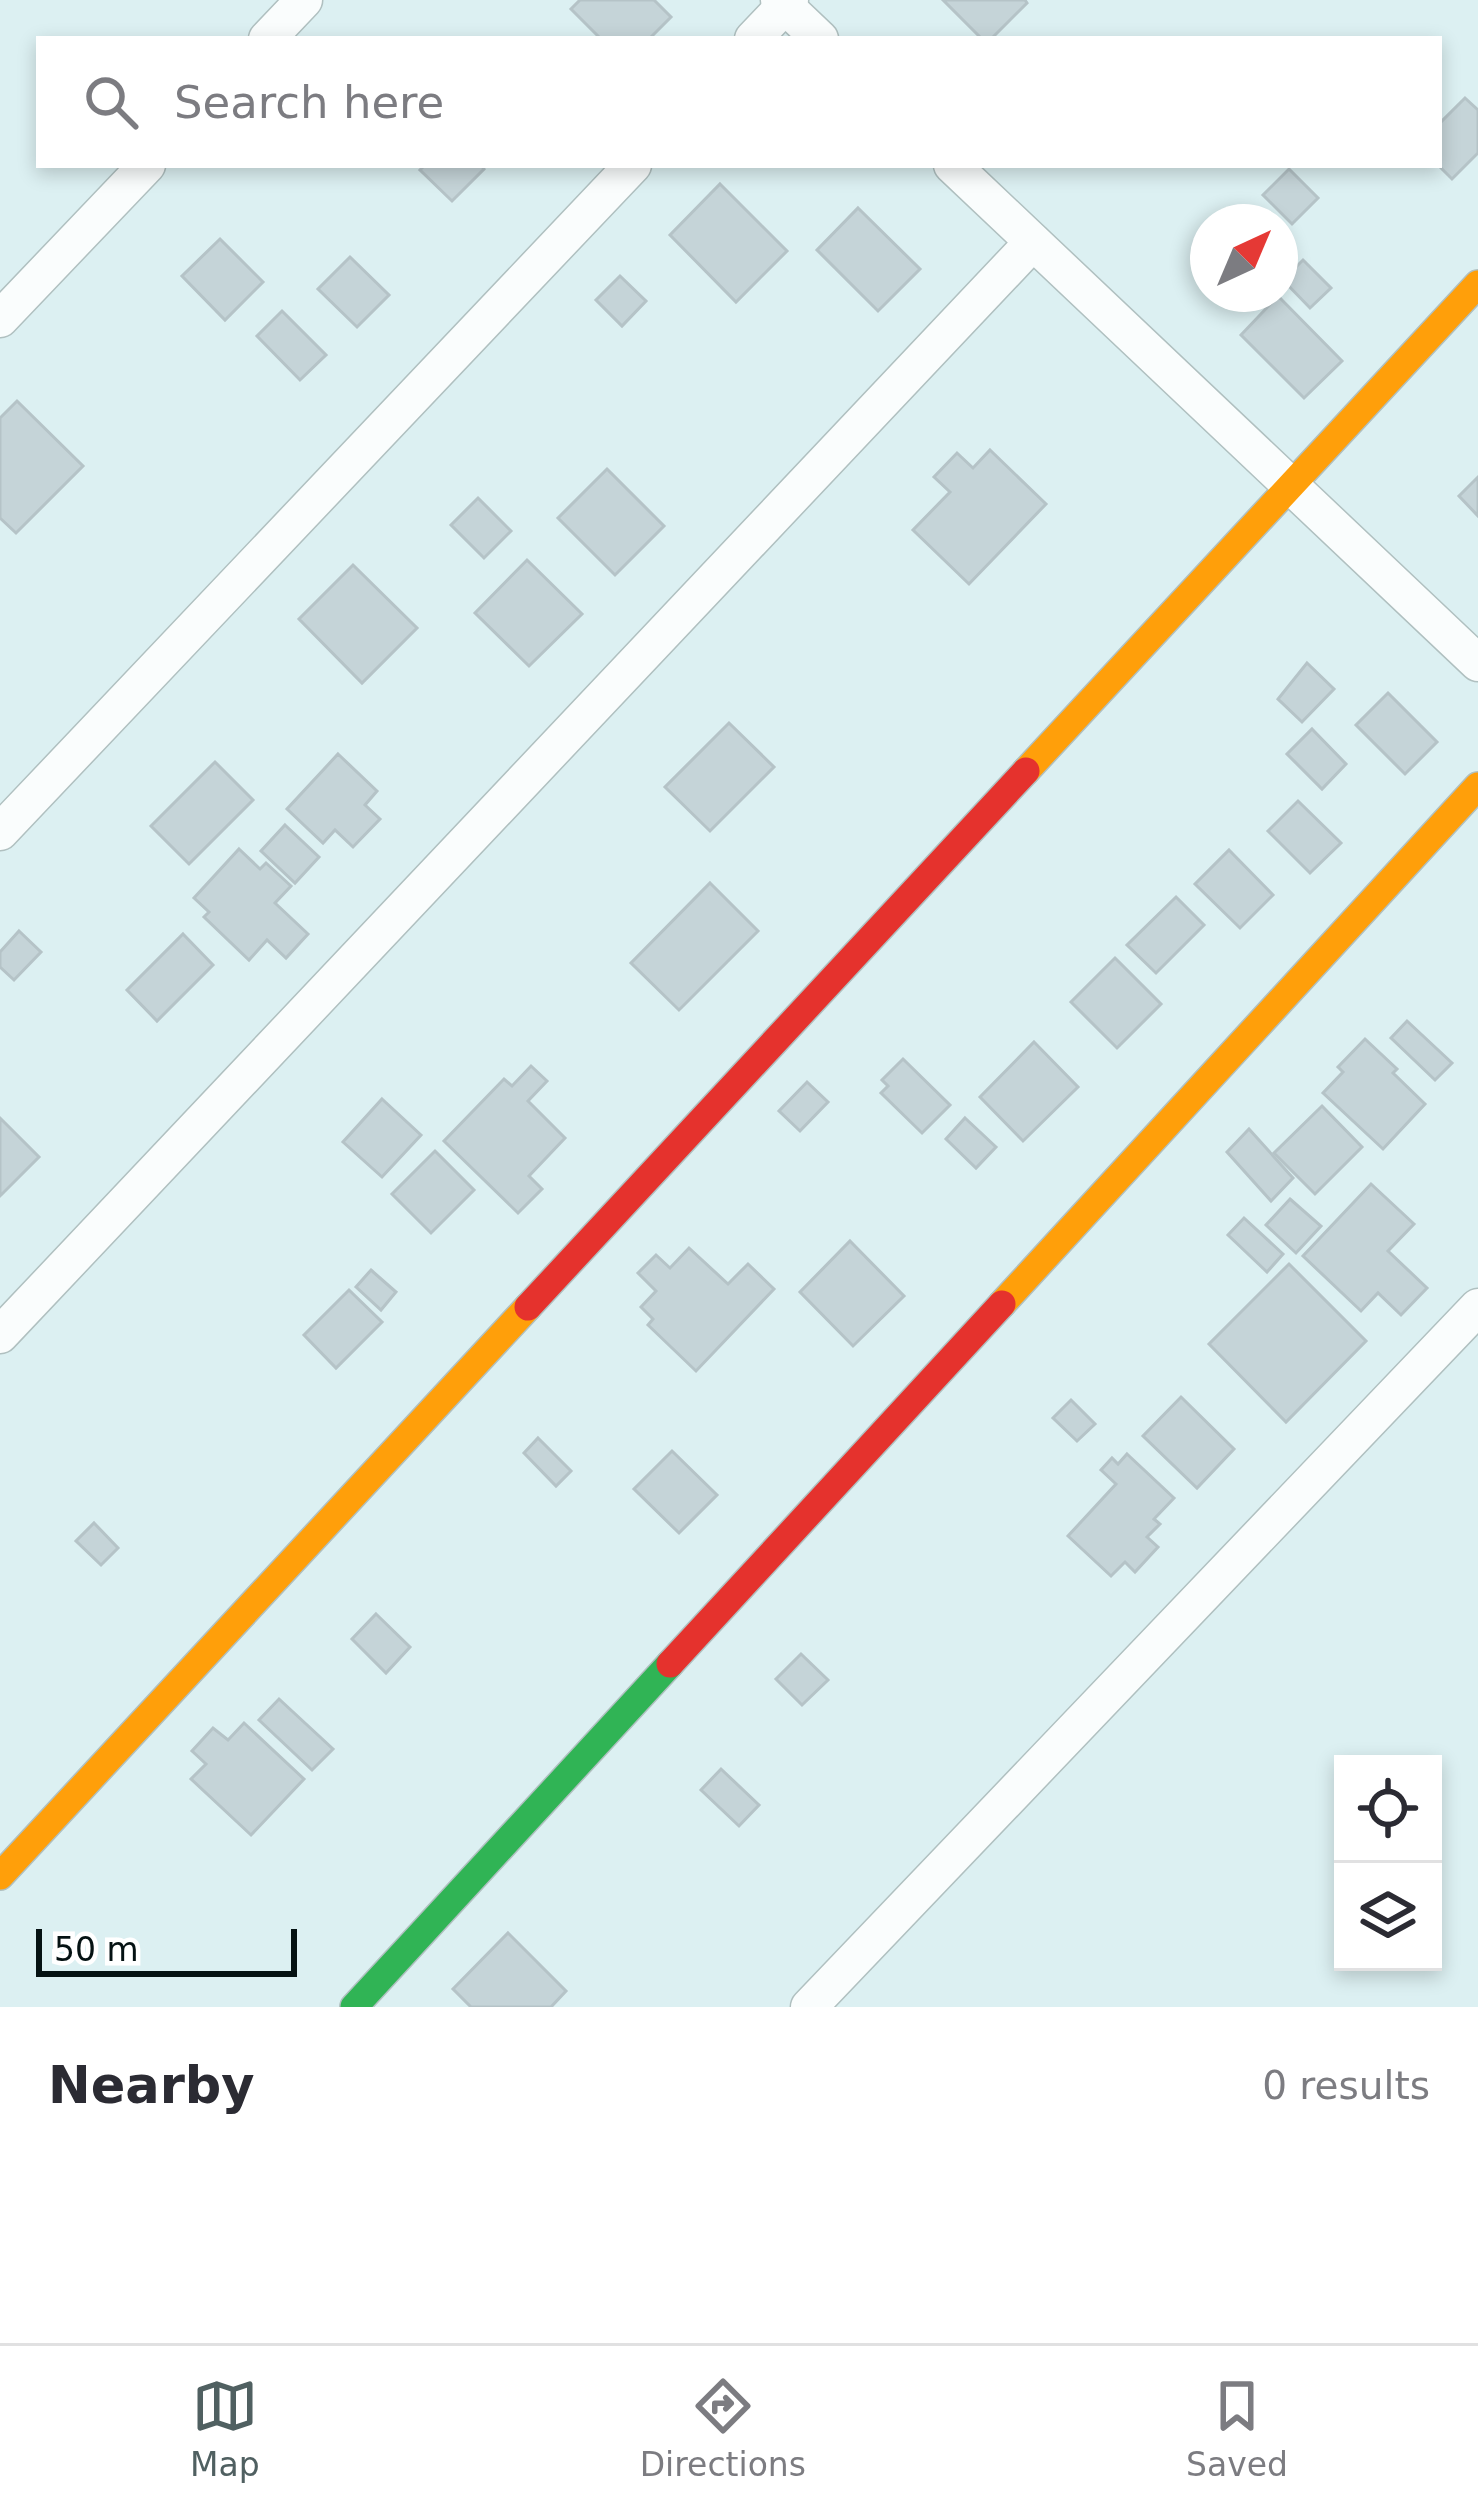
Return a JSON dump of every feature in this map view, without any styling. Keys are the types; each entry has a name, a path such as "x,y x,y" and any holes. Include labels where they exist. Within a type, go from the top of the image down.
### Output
{"street":[{"path":"270,36 304,0"},
{"path":"756,36 784,2 817,36"},
{"path":"0,319 144,168"},
{"path":"0,832 630,168"},
{"path":"955,168 1478,663"},
{"path":"0,1335 1033,242"},
{"path":"0,1876 1478,284"},
{"path":"354,2007 1478,787"},
{"path":"809,2007 1478,1307"}],"building":[{"path":"580,0 654,0 671,17 652,36 598,36 571,9"},
{"path":"943,0 1025,0 994,36 979,36"},
{"path":"1465,98 1478,110 1478,153 1452,179 1441,168 1442,121"},
{"path":"422,168 484,169 452,201"},
{"path":"1289,169 1318,198 1298,218 1298,204 1272,204 1263,195"},
{"path":"720,184 787,251 736,302 670,235"},
{"path":"858,208 920,269 878,311 817,250"},
{"path":"220,239 263,282 225,320 182,276"},
{"path":"350,257 389,295 357,327 318,289"},
{"path":"1303,260 1331,288 1310,308 1298,296 1298,265"},
{"path":"620,276 646,301 622,326 596,300"},
{"path":"282,311 326,355 300,380 257,336"},
{"path":"1263,312 1294,312 1342,361 1304,398 1241,335"},
{"path":"17,401 83,466 16,533 0,518 0,418"},
{"path":"990,450 1046,504 969,584 913,530 950,492 934,477 957,453 973,468"},
{"path":"607,469 664,526 615,575 558,518"},
{"path":"1478,477 1478,516 1459,496"},
{"path":"478,498 511,531 484,558 451,525"},
{"path":"527,560 582,614 529,666 475,613"},
{"path":"353,565 417,628 362,683 299,619"},
{"path":"1307,663 1334,689 1302,722 1278,699"},
{"path":"1388,693 1437,742 1405,774 1356,725"},
{"path":"729,723 774,767 710,831 665,787"},
{"path":"1312,729 1346,764 1322,789 1287,754"},
{"path":"338,754 377,791 365,805 380,819 353,847 335,830 323,843 287,809"},
{"path":"215,762 253,800 189,864 151,826"},
{"path":"1298,801 1341,843 1310,873 1268,831"},
{"path":"285,825 319,857 295,883 261,851"},
{"path":"239,849 260,869 266,863 291,886 275,903 308,934 286,958 267,940 249,960 204,917 209,912 194,898"},
{"path":"1229,850 1273,895 1240,928 1195,884"},
{"path":"710,883 758,931 679,1010 631,963"},
{"path":"1176,897 1204,925 1156,973 1127,945"},
{"path":"19,931 41,952 14,980 0,967 0,952"},
{"path":"183,934 213,965 157,1021 127,990"},
{"path":"1115,958 1161,1004 1117,1048 1071,1002"},
{"path":"1407,1021 1452,1063 1435,1080 1391,1038"},
{"path":"1365,1039 1425,1104 1383,1149 1323,1093 1343,1072 1338,1067"},
{"path":"1034,1042 1078,1087 1023,1141 980,1097"},
{"path":"903,1059 950,1105 922,1133 881,1093 888,1086 882,1080"},
{"path":"531,1066 547,1081 528,1101 565,1138 529,1176 542,1189 518,1213 444,1141 504,1079 512,1086"},
{"path":"807,1082 828,1102 800,1131 779,1111"},
{"path":"382,1099 421,1135 382,1177 343,1142"},
{"path":"1322,1106 1362,1147 1315,1194 1274,1153"},
{"path":"0,1118 39,1157 0,1196"},
{"path":"965,1118 996,1147 976,1168 946,1139"},
{"path":"1249,1129 1293,1178 1271,1201 1227,1152"},
{"path":"435,1151 474,1190 431,1233 392,1194"},
{"path":"1371,1184 1414,1224 1388,1251 1427,1288 1401,1315 1378,1293 1361,1311 1303,1256"},
{"path":"1290,1199 1321,1226 1296,1253 1266,1225"},
{"path":"1244,1218 1283,1254 1267,1272 1228,1235"},
{"path":"850,1241 904,1296 853,1346 800,1292"},
{"path":"689,1248 728,1284 748,1264 774,1289 696,1371 648,1325 653,1319 641,1307 656,1291 638,1273 656,1255 670,1268"},
{"path":"1289,1264 1366,1341 1286,1422 1209,1344"},
{"path":"371,1270 396,1292 381,1310 356,1287"},
{"path":"349,1290 382,1322 336,1368 304,1335"},
{"path":"1181,1397 1234,1449 1197,1488 1143,1436"},
{"path":"1071,1400 1095,1424 1077,1441 1053,1418"},
{"path":"538,1438 571,1471 556,1486 524,1453"},
{"path":"672,1451 717,1495 679,1533 634,1489"},
{"path":"1127,1454 1174,1498 1154,1519 1160,1524 1147,1537 1158,1547 1135,1572 1125,1562 1111,1576 1068,1536 1116,1484 1101,1470 1112,1458 1118,1464"},
{"path":"94,1523 118,1548 101,1565 76,1541"},
{"path":"376,1614 410,1647 386,1673 352,1639"},
{"path":"801,1654 828,1680 802,1705 776,1679"},
{"path":"279,1699 333,1749 312,1770 259,1720"},
{"path":"244,1723 304,1779 251,1835 191,1779 206,1764 192,1751 213,1728 228,1740"},
{"path":"721,1769 759,1805 739,1826 701,1790"},
{"path":"508,1933 566,1991 551,2007 471,2007 453,1989"}],"traffic: fast":[{"path":"354,2007 670,1664"}],"traffic: slow":[{"path":"1026,771 1478,284"},
{"path":"1002,1304 1478,786"},
{"path":"0,1876 528,1307"}],"traffic: jam":[{"path":"528,1307 1026,771"},
{"path":"670,1664 1002,1304"}]}
